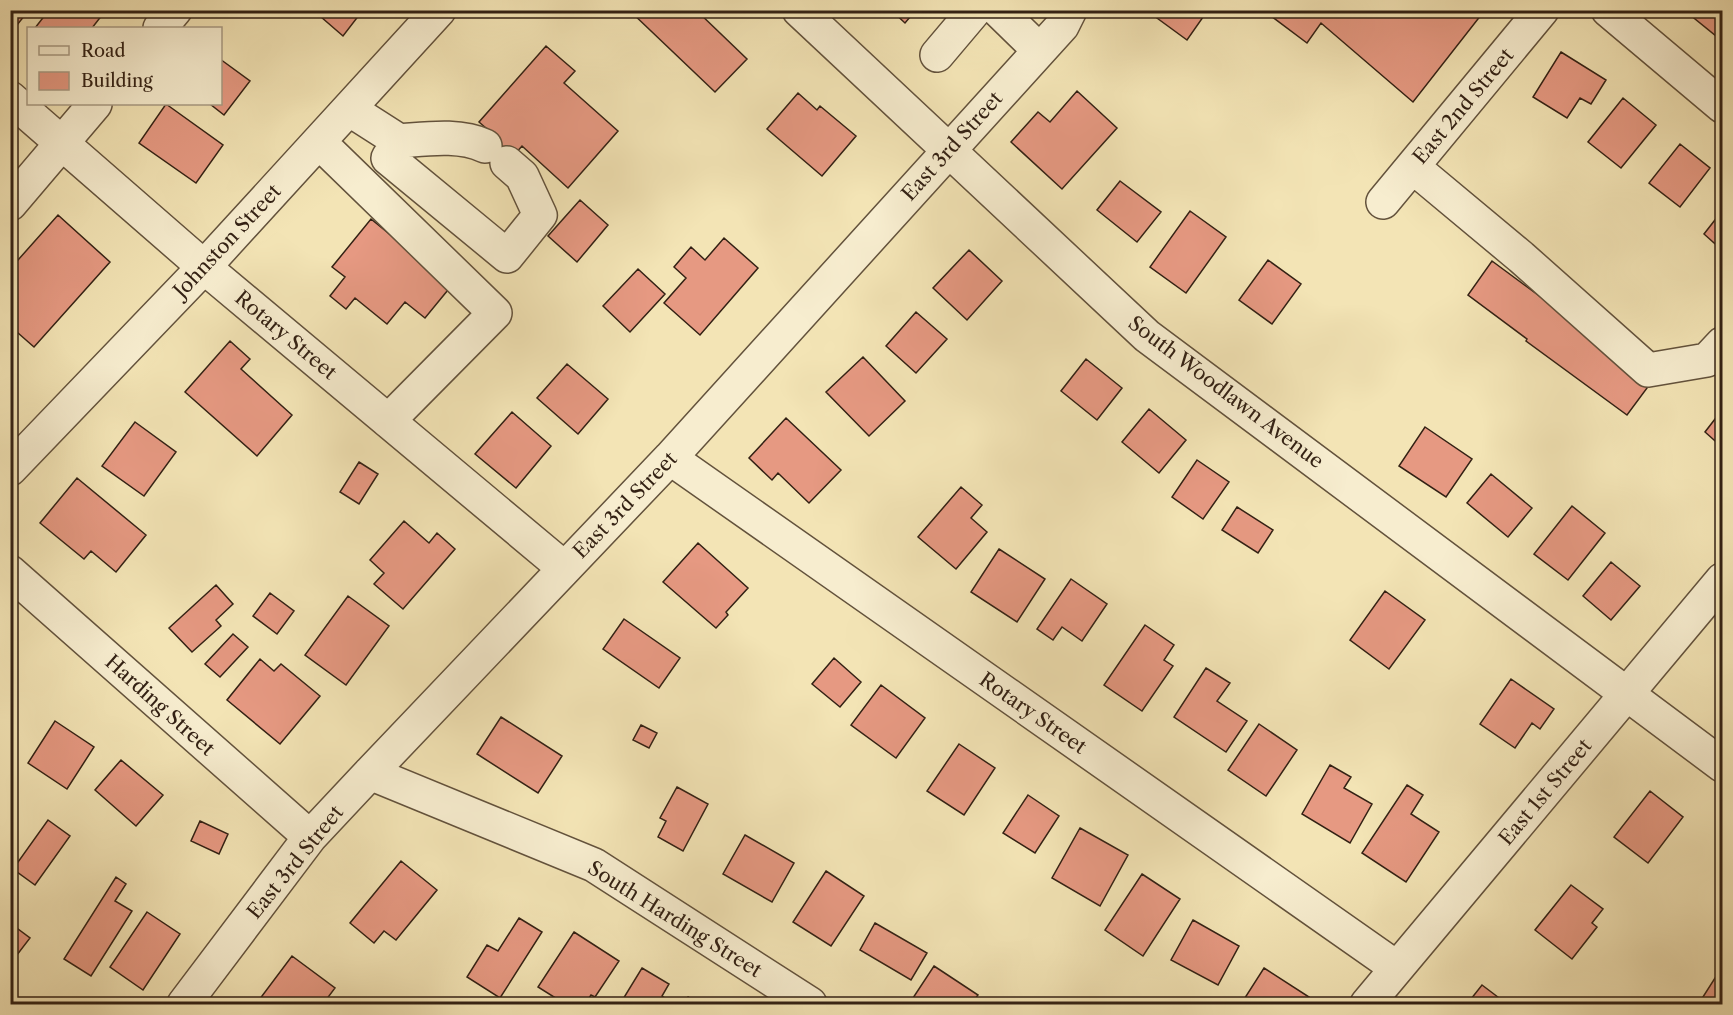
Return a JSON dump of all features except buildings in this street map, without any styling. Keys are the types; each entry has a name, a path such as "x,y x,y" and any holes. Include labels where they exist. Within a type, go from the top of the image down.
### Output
{"street":[{"path":"161,27 175,10"},
{"name":"Johnston Street","path":"10,469 204,267 439,10"},
{"name":"South Woodlawn Avenue","path":"799,10 1147,336 1722,765"},
{"path":"937,55 975,10"},
{"path":"998,10 1039,50"},
{"name":"East 3rd Street","path":"184,1005 310,837 670,458 1062,26 1070,10"},
{"name":"East 2nd Street","path":"1383,202 1542,10"},
{"path":"1608,10 1722,106"},
{"name":"Rotary Street","path":"10,98 204,267 564,568"},
{"path":"10,204 94,105"},
{"path":"349,109 399,141 442,138 476,142 496,154 522,176 540,215 507,256 388,158 399,141"},
{"path":"319,142 495,313 388,421"},
{"path":"1413,167 1521,257 1648,370 1707,360 1722,344"},
{"name":"Rotary Street","path":"670,458 1396,968"},
{"name":"Harding Street","path":"10,572 310,837"},
{"name":"East 1st Street","path":"1367,1005 1722,580"},
{"name":"South Harding Street","path":"370,772 594,866 810,1005"}]}
